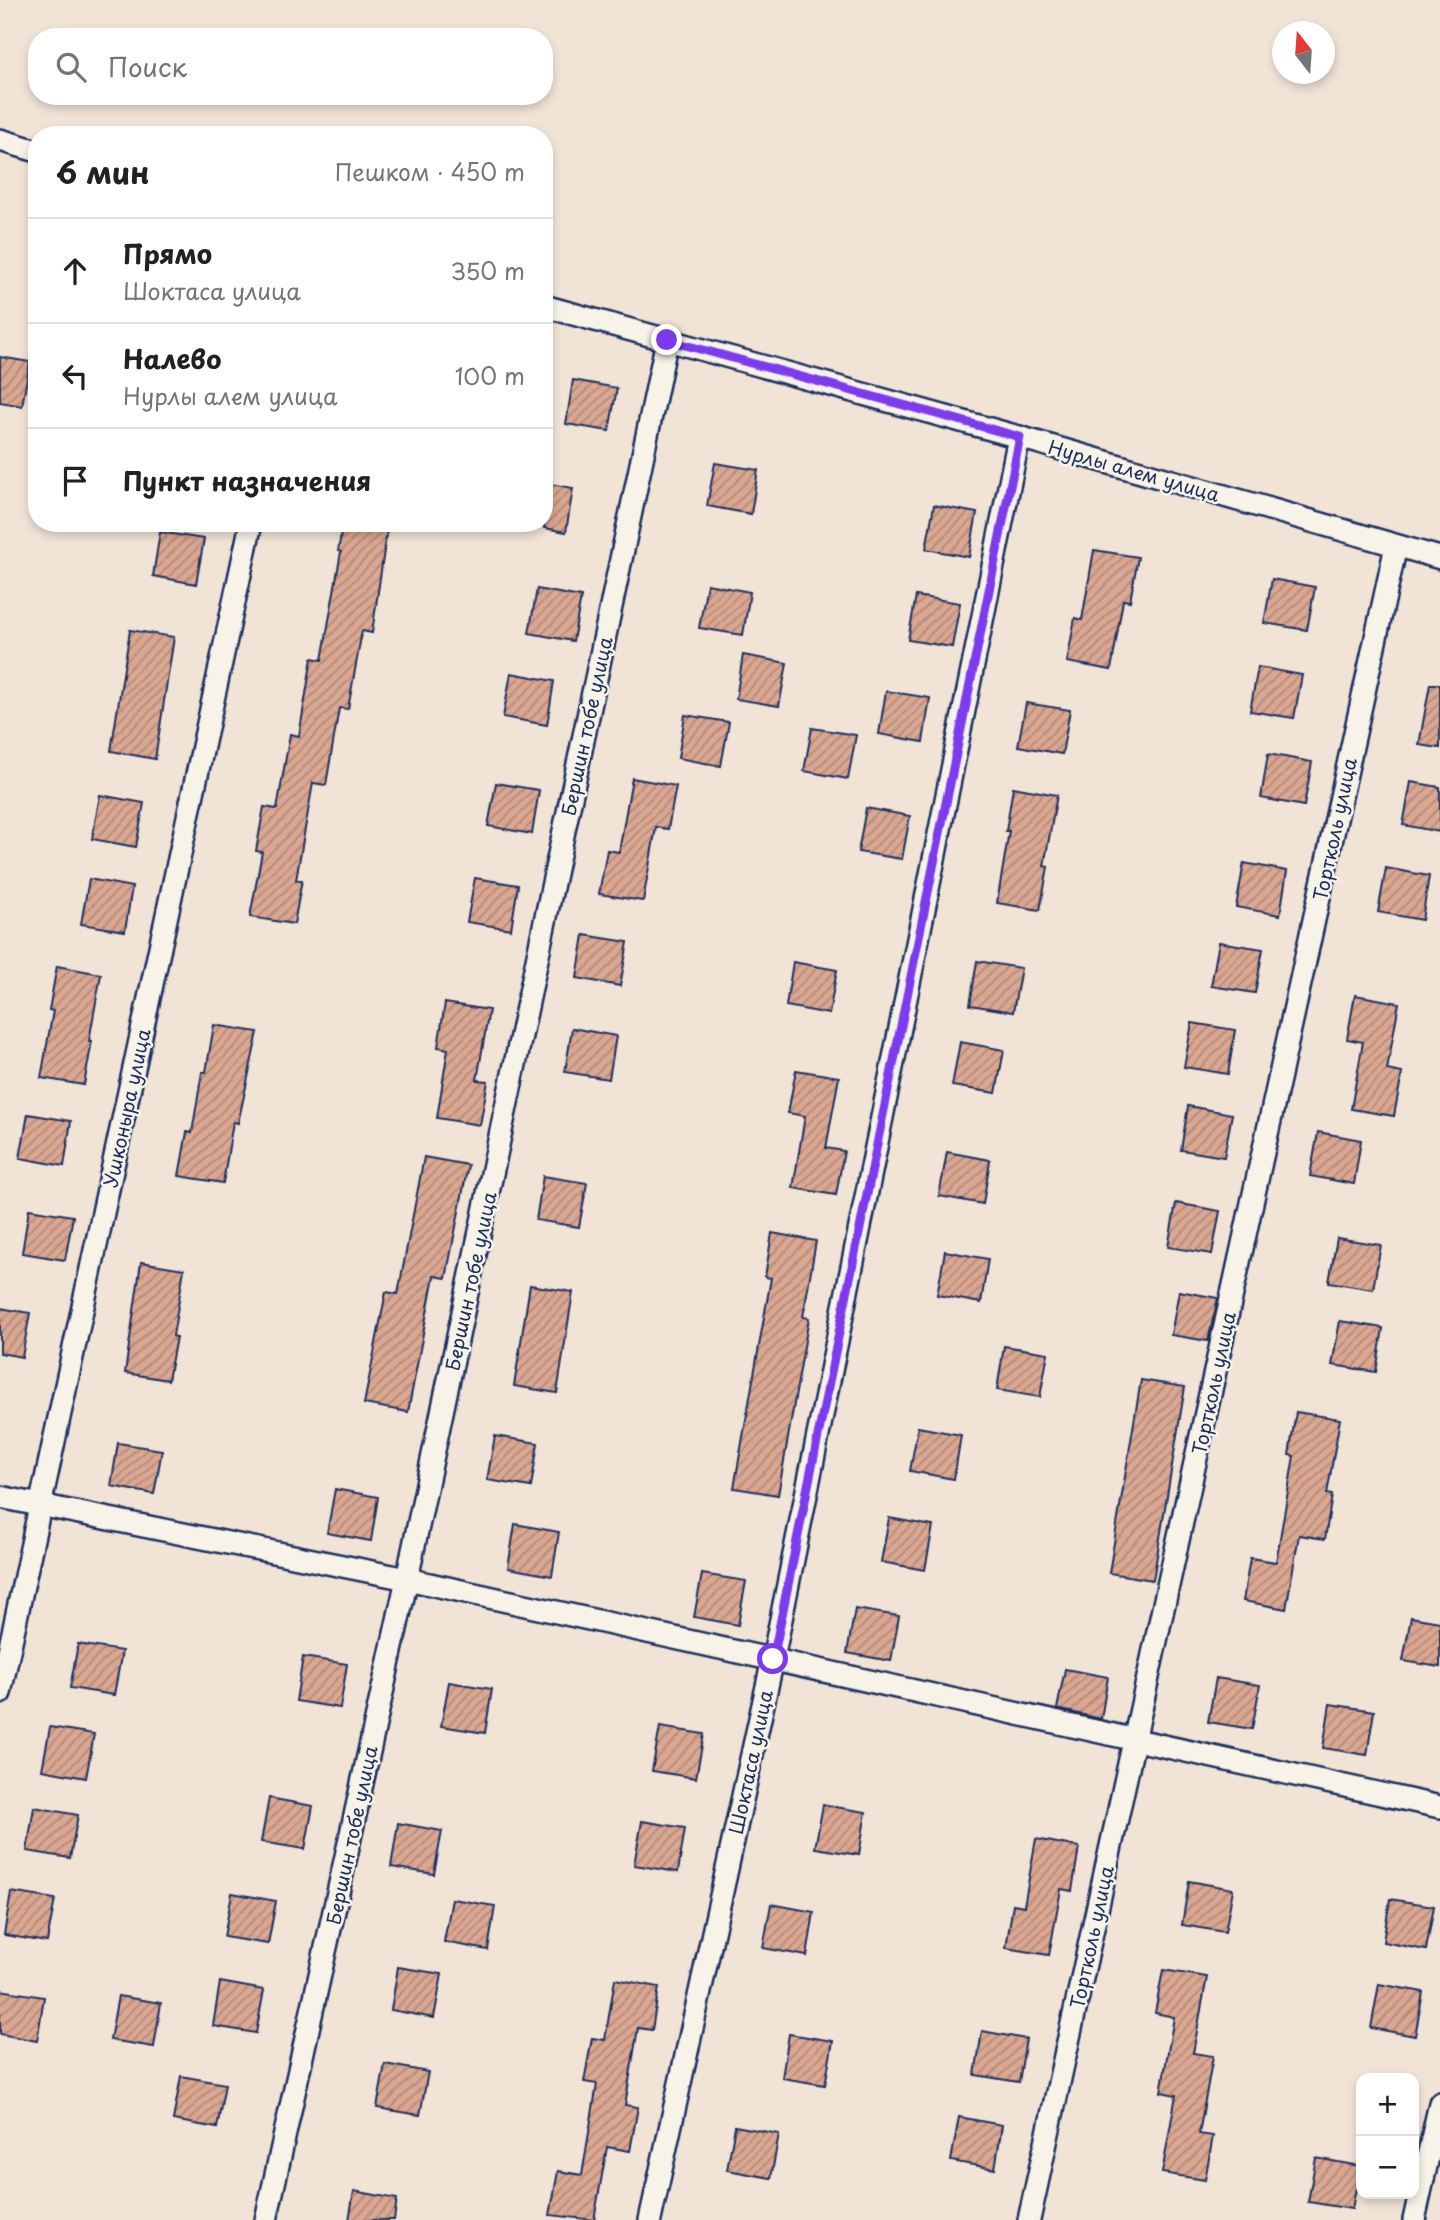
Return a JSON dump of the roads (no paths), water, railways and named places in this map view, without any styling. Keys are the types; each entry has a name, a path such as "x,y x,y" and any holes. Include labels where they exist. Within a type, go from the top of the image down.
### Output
{"street":[{"path":"0,140 28,149"},
{"name":"Нурлы алем улица","path":"553,308 1020,437 1440,558"},
{"name":"Бершин тобе улица","path":"266,2220 407,1579 667,340"},
{"name":"Шоктаса улица","path":"650,2220 773,1659 1020,437"},
{"name":"Ушконыра улица","path":"0,1693 249,532"},
{"name":"Тортколь улица","path":"1030,2220 1396,546"},
{"path":"0,1497 407,1579 1440,1807"},
{"path":"1414,2220 1440,2103"}]}
